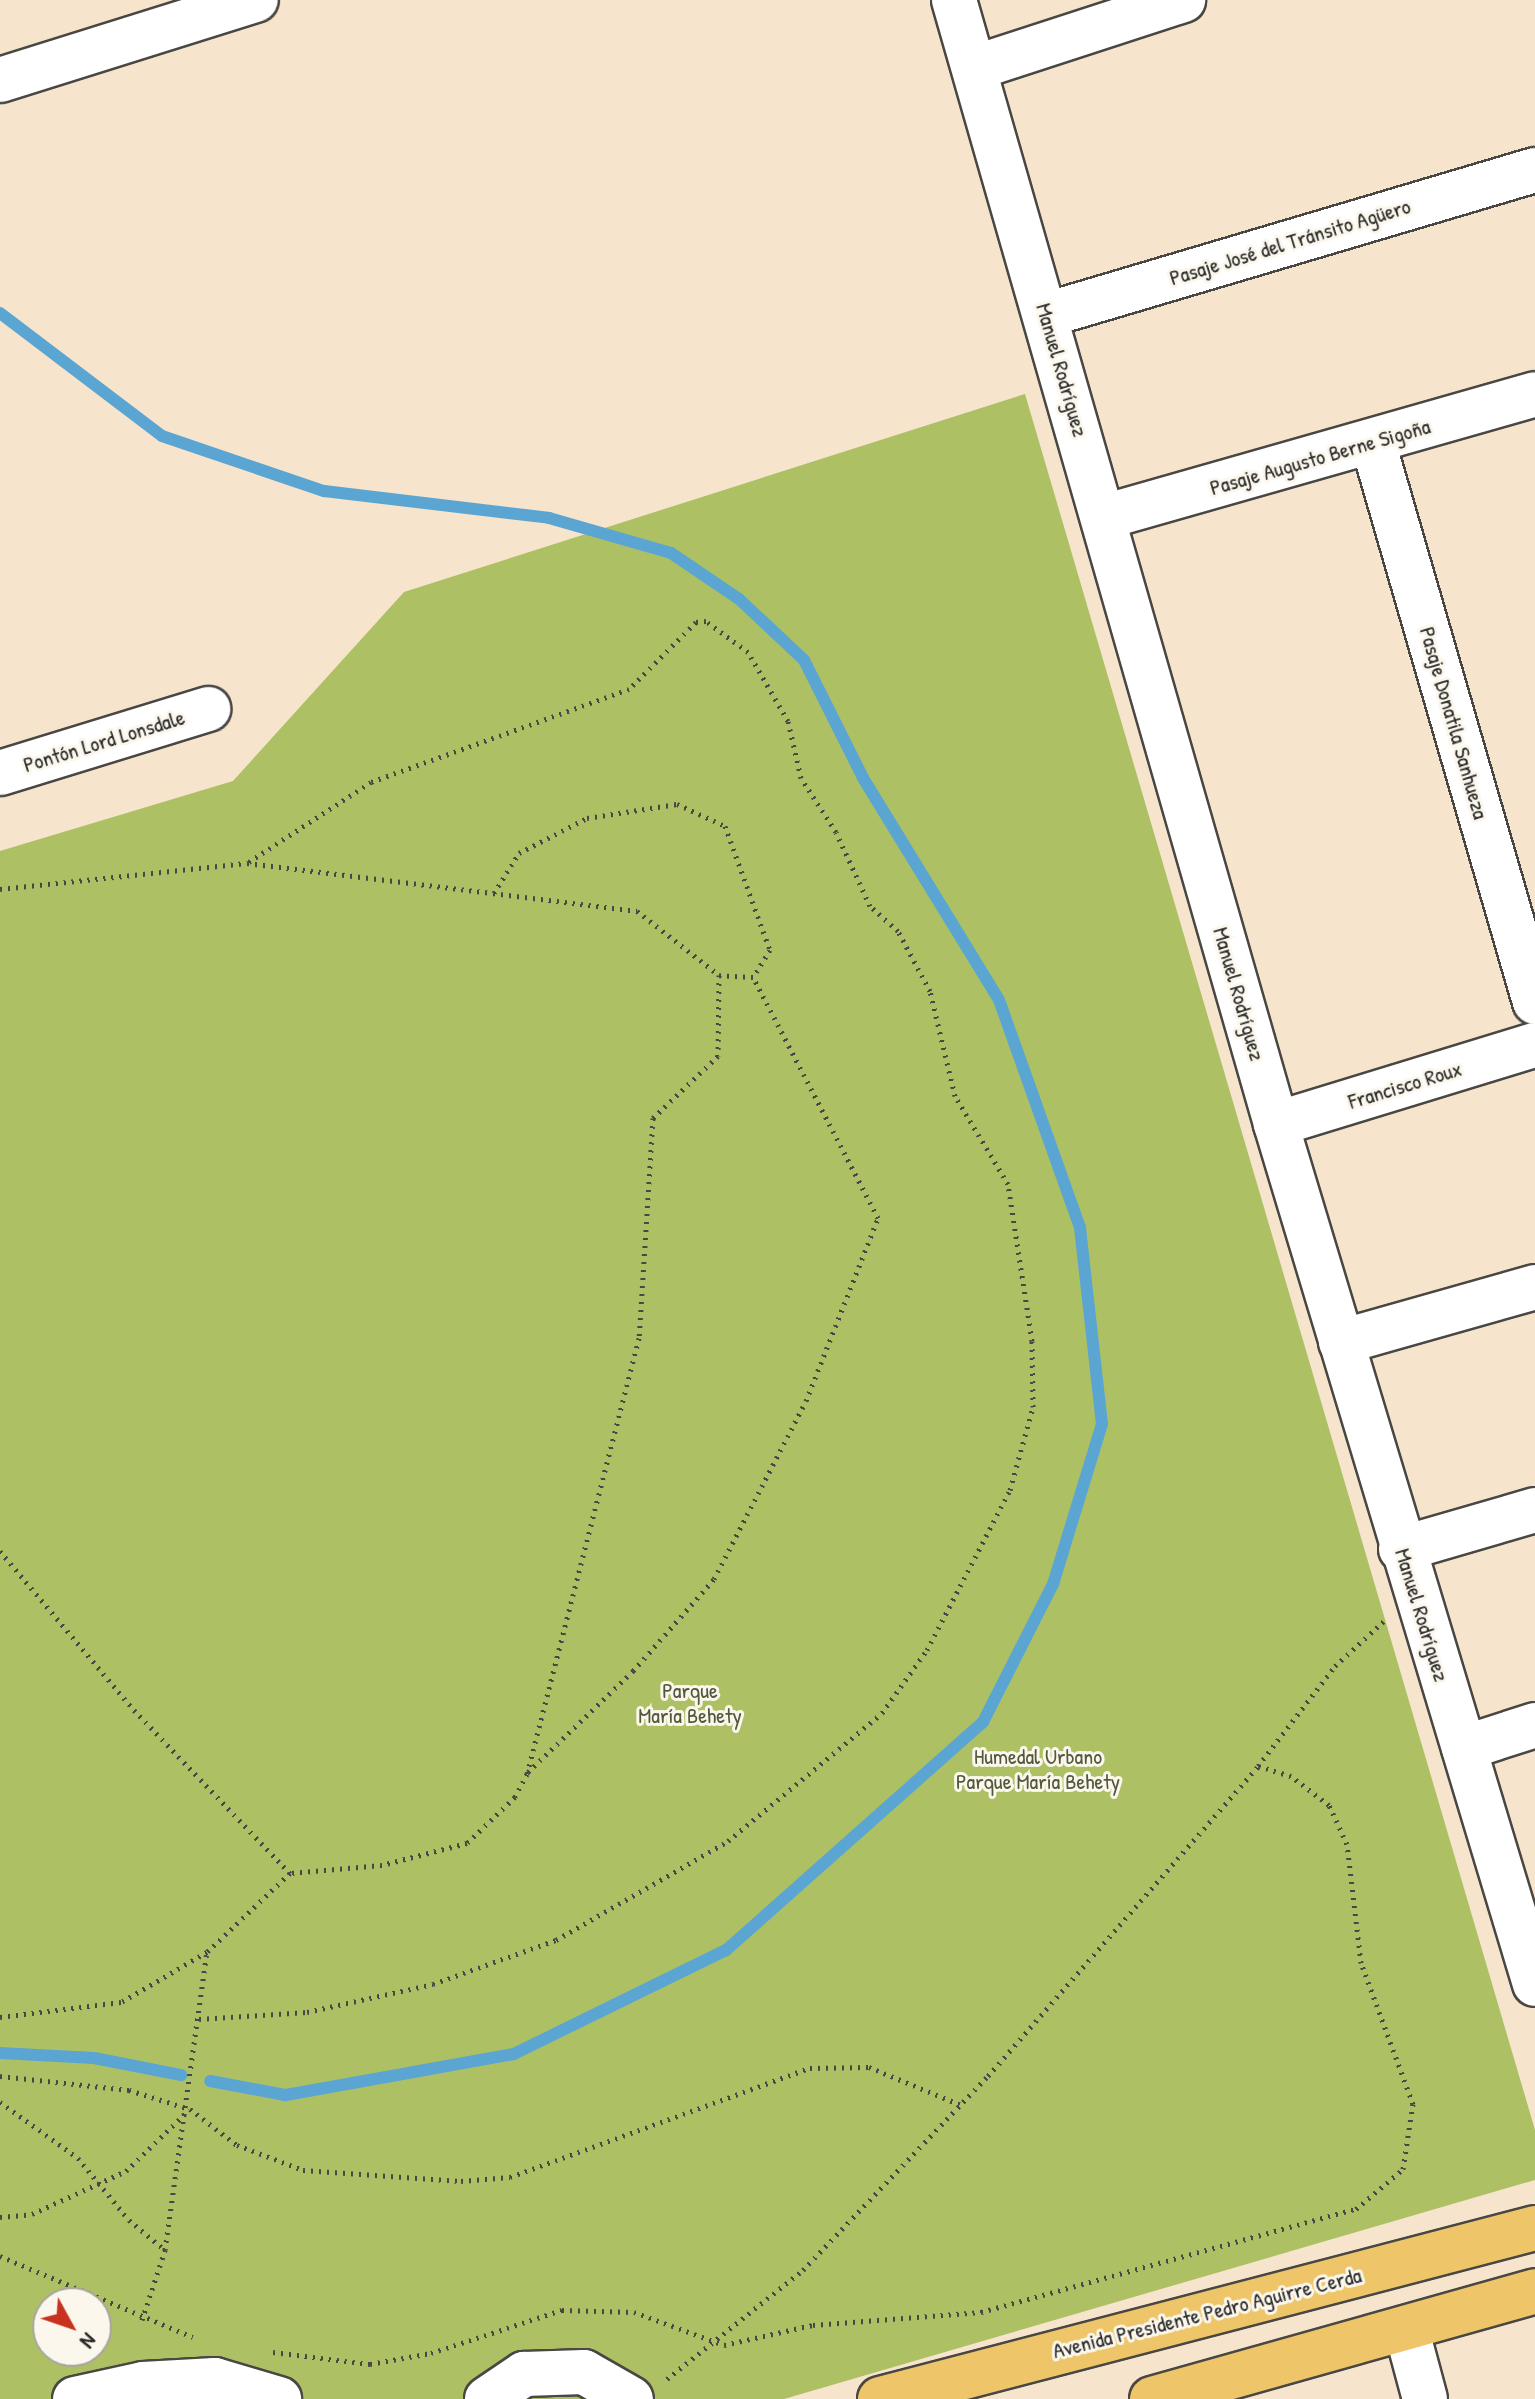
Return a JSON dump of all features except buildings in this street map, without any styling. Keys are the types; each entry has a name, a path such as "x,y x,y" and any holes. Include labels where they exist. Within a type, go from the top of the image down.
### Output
{"main road":[{"name":"Avenida Presidente Pedro Aguirre Cerda","path":"880,2399 1535,2228"},
{"path":"1152,2399 1241,2387 1406,2328 1535,2291"}],"street":[{"path":"0,80 256,0"},
{"name":"Manuel Rodríguez","path":"954,0 1276,1124 1414,1593 1535,1984"},
{"path":"974,68 1183,0"},
{"name":"Pasaje José del Tránsito Agüero","path":"1046,315 1535,170"},
{"name":"Pasaje Augusto Berne Sigoña","path":"1104,517 1373,443 1535,394"},
{"name":"Pasaje Donatila Sanhueza","path":"1373,443 1535,1002"},
{"name":"Pontón Lord Lonsdale","path":"0,773 208,709"},
{"name":"Francisco Roux","path":"1276,1124 1535,1045"},
{"path":"1341,1342 1535,1287"},
{"path":"1401,1549 1535,1510"},
{"path":"1464,1748 1535,1725"},
{"path":"1406,2328 1425,2399"},
{"path":"487,2399 524,2374 584,2372 643,2394"},
{"path":"75,2399 143,2384 215,2380 279,2399"}],"path":[{"path":"199,2019 307,2012 433,1984 556,1940 681,1862 728,1841 882,1713 927,1650 1010,1490 1033,1407 1032,1341 1008,1184 955,1096 930,991 898,931 870,906 836,832 801,778 788,721 748,652 706,621 696,622 629,689 371,782 247,863"},
{"path":"494,893 519,853 587,818 677,804 725,826 770,950 753,977"},
{"path":"0,889 247,863 637,911 719,975 753,977"},
{"path":"527,1774 639,1338 653,1118 718,1056 719,975"},
{"path":"0,2017 121,2002 207,1952 290,1873 382,1865 467,1843 527,1774 633,1671 714,1579 806,1401 878,1218 753,977"},
{"path":"0,1551 134,1710 290,1873"},
{"path":"643,2394 803,2270 961,2105 1258,1766 1335,1666 1414,1593"},
{"path":"267,2352 370,2364 431,2353 562,2310 634,2312 716,2339 724,2345 813,2325 981,2312 1061,2295 1203,2247 1258,2241 1356,2209 1403,2169 1414,2133 1413,2104 1361,1963 1347,1844 1329,1805 1291,1776 1258,1766"},
{"path":"142,2320 165,2250 190,2109 207,1952"},
{"path":"0,2076 129,2090 190,2109 237,2145 303,2170 461,2181 510,2177 810,2068 869,2067 961,2105"},
{"path":"0,2102 78,2158 98,2186 165,2250"},
{"path":"0,2217 32,2214 98,2186 159,2146 190,2109"},
{"path":"0,2256 142,2320 208,2342"}],"green space":[{"name":"Parque María Behety","path":"1025,394 1535,2130 1535,2180 784,2399 0,2399 0,851 233,781 404,592"}],"waterway":[{"path":"0,313 162,436 324,491 549,518 671,553 739,599 804,660 863,778 999,1000 1080,1228 1102,1424 1053,1584 983,1722 726,1950 514,2054 285,2095 210,2081"},
{"path":"0,2053 94,2058 181,2075"}],"park label":[{"name":"Humedal Urbano Parque María Behety","path":"1038,1768"}]}
